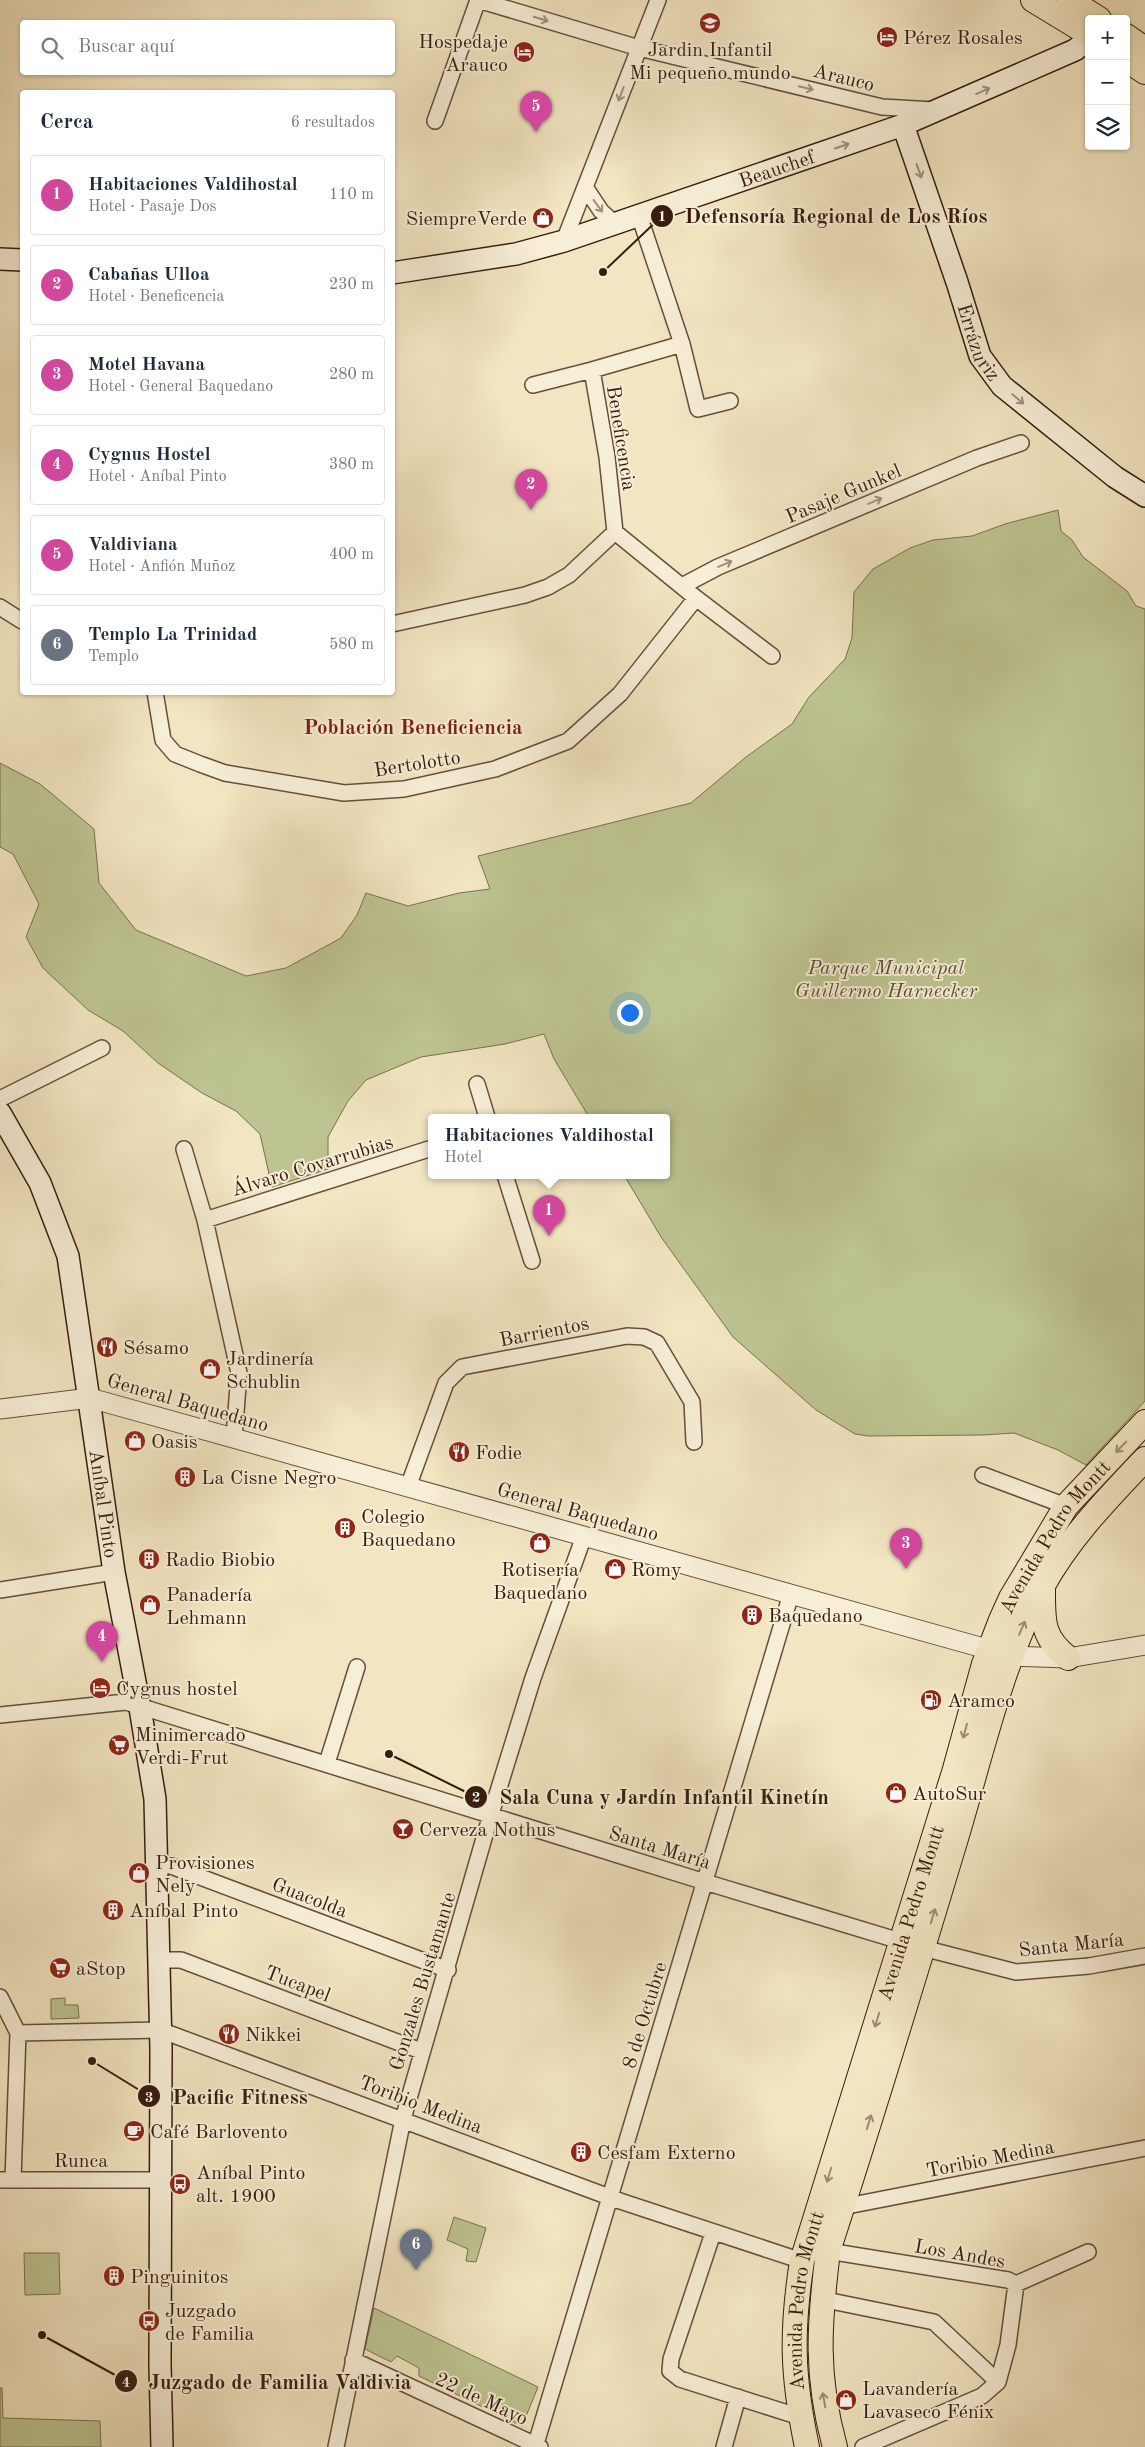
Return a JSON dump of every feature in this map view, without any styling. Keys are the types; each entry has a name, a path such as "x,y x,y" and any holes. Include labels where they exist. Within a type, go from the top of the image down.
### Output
{"main road":[{"path":"1033,0 1085,32"},
{"path":"1069,0 1092,15"},
{"path":"1130,39 1145,49"},
{"name":"Beauchef","path":"395,273 516,254 564,241 903,124 1075,50 1085,42"},
{"path":"1127,60 1145,72"},
{"name":"Errázuriz","path":"903,124 958,282 980,356 1002,386 1115,477 1145,496"},
{"path":"0,259 20,260"},
{"name":"Aníbal Pinto","path":"0,1113 40,1184 68,1256 114,1572 155,1799 158,1866 162,2180 160,2365 162,2447"},
{"name":"Avenida Pedro Montt","path":"912,1944 989,1649 1011,1598 1066,1506 1145,1422"},
{"name":"Avenida Pedro Montt","path":"807,2447 800,2417 793,2345 796,2299 802,2261 832,2204 912,1944 1023,1625 1043,1586 1067,1546 1089,1518 1145,1459"},
{"path":"1043,1586 1042,1610 1046,1630 1057,1649 1068,1658"},
{"name":"Avenida Pedro Montt","path":"832,2204 821,2299 819,2352 820,2379 834,2447"}],"street":[{"path":"435,121 478,0"},
{"name":"Arauco","path":"478,0 639,48 882,107 939,110"},
{"path":"564,241 658,0"},
{"name":"Arauco","path":"882,107 903,124"},
{"path":"585,187 601,211 614,223"},
{"path":"639,215 682,344 698,409 730,401"},
{"name":"Beneficencia","path":"615,532 607,457 592,370 682,344"},
{"path":"533,385 592,370"},
{"name":"Pasaje Gunkel","path":"682,586 718,567 969,462 1022,443"},
{"path":"395,623 525,595 548,587 569,575 615,532 696,598 772,656"},
{"name":"Bertolotto","path":"156,695 163,740 175,754 200,764 225,773 344,793 404,790 495,769 568,741 620,694 696,598"},
{"path":"0,607 20,620"},
{"path":"0,1099 102,1048"},
{"path":"477,1084 486,1114"},
{"path":"184,1148 205,1220 239,1373 234,1438"},
{"name":"Álvaro Covarrubias","path":"205,1220 428,1149"},
{"path":"506,1179 532,1261"},
{"name":"Barrientos","path":"408,1487 446,1383 462,1367 627,1336 644,1337 658,1343 692,1402 694,1442"},
{"name":"General Baquedano","path":"0,1409 90,1398 1012,1656 1068,1658 1145,1645"},
{"path":"983,1475 1066,1506"},
{"name":"Gonzales Bustamante","path":"336,2447 403,2119 421,2051 448,1970 491,1814 533,1678 584,1536"},
{"path":"0,1590 114,1572"},
{"name":"8 de Octubre","path":"537,2446 704,1882 792,1594"},
{"path":"328,1763 357,1667"},
{"name":"Santa María","path":"0,1715 126,1702 140,1708 328,1763 704,1882 912,1944 1016,1972 1089,1966 1145,1956"},
{"name":"Guacolda","path":"158,1866 171,1866 448,1970"},
{"name":"Tucapel","path":"159,1960 181,1960 421,2051"},
{"path":"0,1997 18,2033 6,2180"},
{"name":"Toribio Medina","path":"18,2033 160,2030 610,2197 713,2233 802,2261"},
{"name":"Toribio Medina","path":"832,2204 1145,2148"},
{"name":"Runca","path":"6,2180 162,2180"},
{"path":"713,2233 671,2359 670,2371 680,2379 800,2417"},
{"name":"Los Andes","path":"828,2251 1008,2280 1016,2284 1008,2345 998,2382"},
{"path":"1016,2284 1088,2252"},
{"path":"821,2299 934,2322 998,2382 982,2396 863,2447"},
{"name":"22 de Mayo","path":"354,2360 537,2446"},
{"path":"724,2447 738,2397"}],"green space":[{"name":"Parque Municipal Guillermo Harnecker","path":"1058,510 1061,531 1072,540 1083,557 1127,591 1136,606 1145,609 1145,1401 1086,1465 1058,1450 1014,1433 868,1436 855,1434 816,1410 733,1337 661,1237 626,1179 670,1179 670,1114 587,1114 554,1059 544,1034 505,1044 421,1057 366,1080 348,1101 328,1137 328,1169 272,1187 260,1134 236,1111 202,1093 158,1063 123,1031 88,1010 43,968 26,937 39,904 13,854 0,847 0,763 40,784 94,829 99,883 136,930 246,976 286,968 341,938 357,915 366,893 408,906 459,893 490,889 478,856 691,803 746,757 792,724 809,697 845,659 852,638 854,592 873,569 910,548 933,540 972,536 1005,524"},
{"path":"65,1998 65,2005 78,2005 79,2018 51,2019 51,1999"},
{"path":"454,2217 486,2228 476,2262 466,2261 468,2249 447,2240"},
{"path":"24,2253 59,2253 60,2294 25,2295"},
{"path":"374,2308 538,2387 522,2426 419,2376 419,2368 397,2356 391,2362 365,2349"},
{"path":"0,2388 2,2388 3,2418 100,2421 101,2447 0,2447"}],"place":[{"name":"Jardin Infantil Mi pequeño mundo","path":"710,23"},
{"name":"Pérez Rosales","path":"887,37"},
{"name":"Hospedaje Arauco","path":"524,52"},
{"name":"Valdiviana","path":"536,132"},
{"name":"SiempreVerde","path":"543,218"},
{"name":"Defensoría Regional de Los Ríos","path":"603,272"},
{"name":"Cabañas Ulloa","path":"531,510"},
{"name":"Habitaciones Valdihostal","path":"549,1236"},
{"name":"Sésamo","path":"107,1347"},
{"name":"Jardinería Schublin","path":"210,1369"},
{"name":"Oasis","path":"135,1441"},
{"name":"Fodie","path":"459,1452"},
{"name":"La Cisne Negro","path":"185,1477"},
{"name":"Colegio Baquedano","path":"345,1528"},
{"name":"Rotisería Baquedano","path":"540,1543"},
{"name":"Radio Biobio","path":"149,1559"},
{"name":"Romy","path":"615,1569"},
{"name":"Motel Havana","path":"906,1569"},
{"name":"Panadería Lehmann","path":"150,1605"},
{"name":"Baquedano","path":"752,1615"},
{"name":"Cygnus Hostel","path":"102,1662"},
{"name":"Cygnus hostel","path":"100,1688"},
{"name":"Aramco","path":"931,1700"},
{"name":"Minimercado Verdi-Frut","path":"119,1745"},
{"name":"Sala Cuna y Jardín Infantil Kinetín","path":"389,1754"},
{"name":"AutoSur","path":"896,1793"},
{"name":"Cerveza Nothus","path":"403,1829"},
{"name":"Provisiones Nely","path":"139,1873"},
{"name":"Aníbal Pinto","path":"113,1910"},
{"name":"aStop","path":"60,1968"},
{"name":"Nikkei","path":"229,2034"},
{"name":"Pacific Fitness","path":"92,2061"},
{"name":"Café Barlovento","path":"134,2131"},
{"name":"Cesfam Externo","path":"581,2152"},
{"name":"Aníbal Pinto alt. 1900","path":"180,2184"},
{"name":"Templo La Trinidad","path":"416,2270"},
{"name":"Pinguinitos","path":"114,2276"},
{"name":"Juzgado de Familia","path":"149,2321"},
{"name":"Juzgado de Familia Valdivia","path":"42,2335"},
{"name":"Lavandería Lavaseco Fénix","path":"846,2400"}],"district":[{"name":"Población Beneficiencia","path":"413,727"}]}
